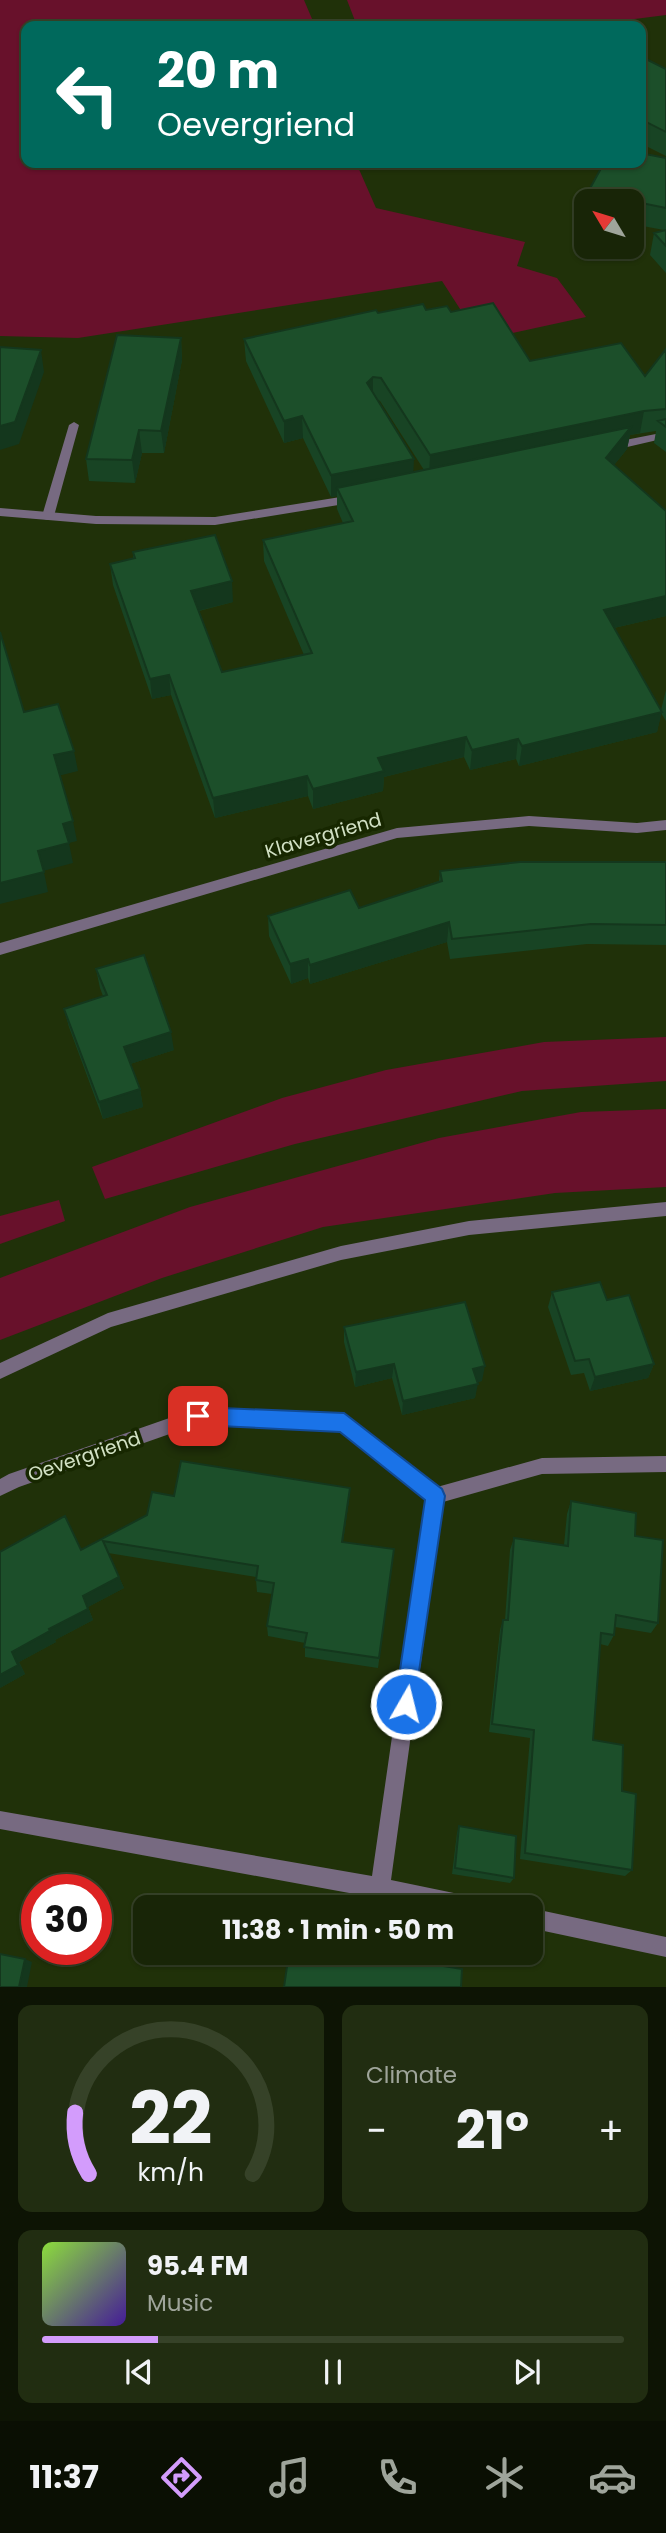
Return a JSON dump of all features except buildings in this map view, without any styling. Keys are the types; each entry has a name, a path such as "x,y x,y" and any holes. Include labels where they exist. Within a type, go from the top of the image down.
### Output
{"street":[{"path":"48,516 74,425"},
{"path":"599,449 666,435"},
{"path":"0,512 96,520 215,521 364,497"},
{"name":"Klavergriend","path":"0,949 397,833 529,821 637,828 666,825"},
{"path":"0,1371 108,1320 341,1253 469,1228 666,1209"},
{"name":"Oevergriend","path":"0,1488 15,1480 198,1416 344,1423 435,1496"},
{"path":"380,1887 435,1496 542,1466 666,1464"},
{"path":"0,1820 417,1895"},
{"path":"543,1922 666,1947"}],"shaded area":[{"path":"0,0 304,0 313,21 21,21 21,168 358,168 376,208 525,242 517,266 557,278 586,317 480,340 442,281 78,338 0,336"},
{"path":"347,0 666,0 666,15 619,21 355,21"},
{"path":"666,1037 666,1081 522,1091 295,1144 105,1199 92,1167 282,1098 386,1070 544,1042"},
{"path":"666,1109 666,1187 555,1193 323,1227 162,1278 0,1340 0,1278 190,1207 439,1138 581,1112"},
{"path":"59,1200 65,1221 0,1244 0,1216"}],"route":[{"path":"198,1416 344,1423 435,1496 406,1704"}]}
